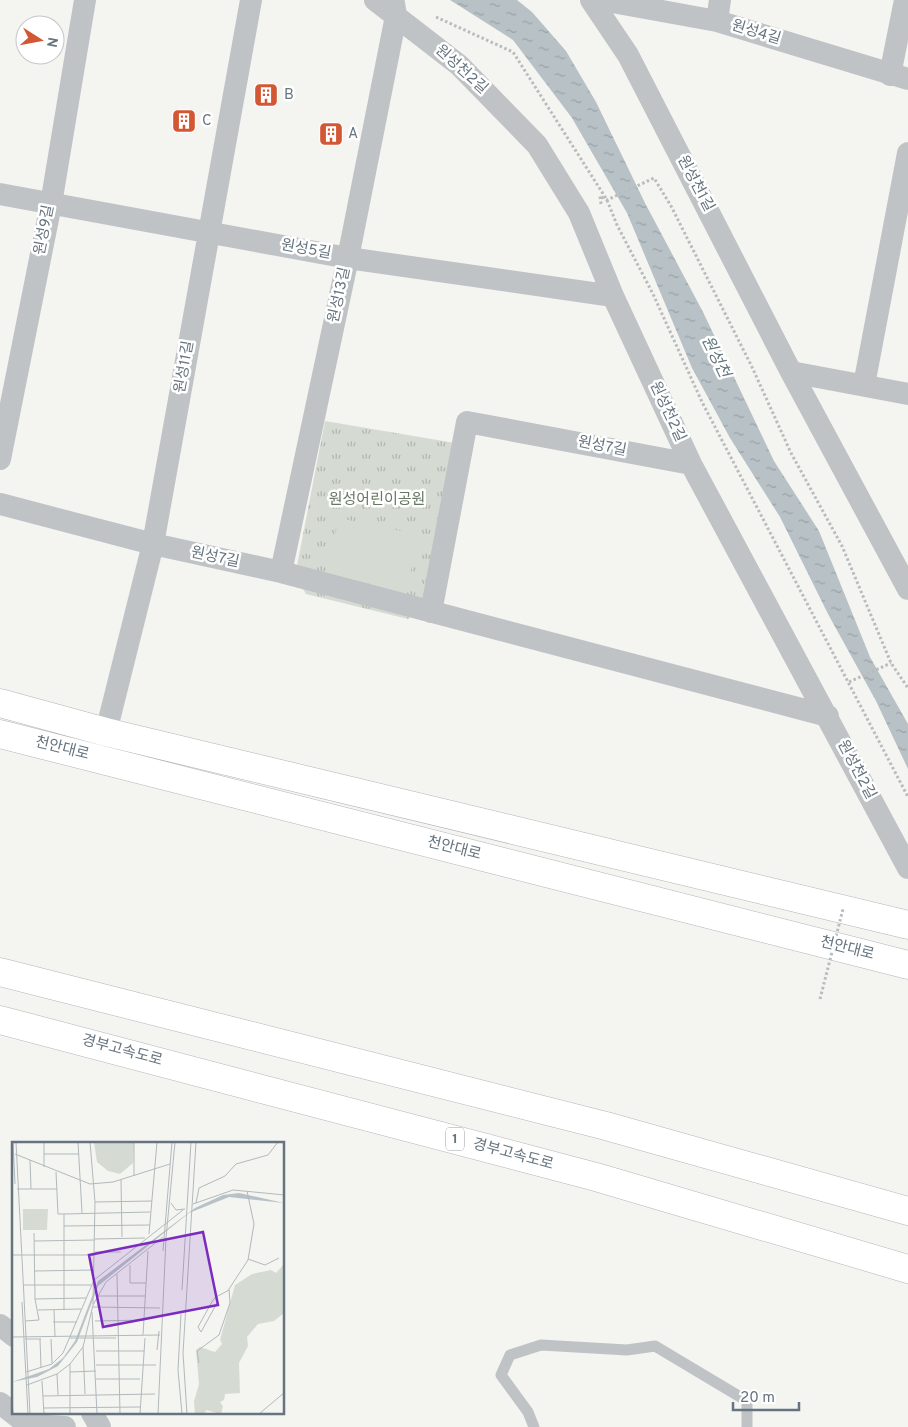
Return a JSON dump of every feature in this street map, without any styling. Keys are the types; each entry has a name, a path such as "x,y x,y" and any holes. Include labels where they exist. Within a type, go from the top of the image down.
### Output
{"main road":[{"name":"천안대로","path":"0,703 106,732 908,926"},
{"name":"천안대로","path":"0,734 908,965"},
{"path":"0,972 606,1126 908,1211"},
{"name":"경부고속도로","path":"0,1020 596,1177 908,1269"}],"street":[{"name":"원성9길","path":"0,459 51,204 85,0"},
{"name":"원성11길","path":"106,732 153,544 251,0"},
{"name":"원성천2길","path":"375,0 395,8 459,65 537,145 579,214 613,296 691,464 908,868"},
{"name":"원성천1길","path":"591,0 628,56 791,372 908,589"},
{"name":"원성4길","path":"601,0 719,10 899,77"},
{"path":"899,77 905,0"},
{"name":"원성13길","path":"281,572 348,258 395,8"},
{"path":"864,385 908,153"},
{"name":"원성5길","path":"0,194 348,258 613,296"},
{"path":"791,372 908,394"},
{"name":"원성7길","path":"431,612 467,422 691,464"},
{"name":"원성7길","path":"0,504 153,544 281,572 828,716"},
{"path":"0,1325 12,1334"},
{"path":"0,1403 12,1412"},
{"path":"15,1414 28,1424 65,1427"},
{"path":"93,1414 100,1427"}],"lane":[{"path":"534,1427 528,1412 501,1374 510,1355 541,1345 627,1350 655,1346 747,1401 747,1427"}],"path":[{"path":"431,14 513,52 607,200 617,225 654,294 702,402 908,797"},
{"path":"607,200 654,178 671,206 752,367 791,453 842,546 891,663 908,688"},
{"path":"849,682 891,663"},
{"path":"820,999 843,909"}],"green space":[{"name":"원성어린이공원","path":"325,421 455,443 421,610 408,619 306,594 295,576"},
{"path":"339,518 419,535 406,592 326,574"}],"water":[{"name":"원성천","path":"450,0 517,0 532,12 566,51 596,102 645,203 703,312 774,461 819,531 870,657 908,724 908,769 876,701 828,614 780,517 730,438 692,368 627,213 572,118 513,40"}],"place":[{"name":"B","path":"266,95"},
{"name":"C","path":"184,121"},
{"name":"A","path":"331,134"}]}
